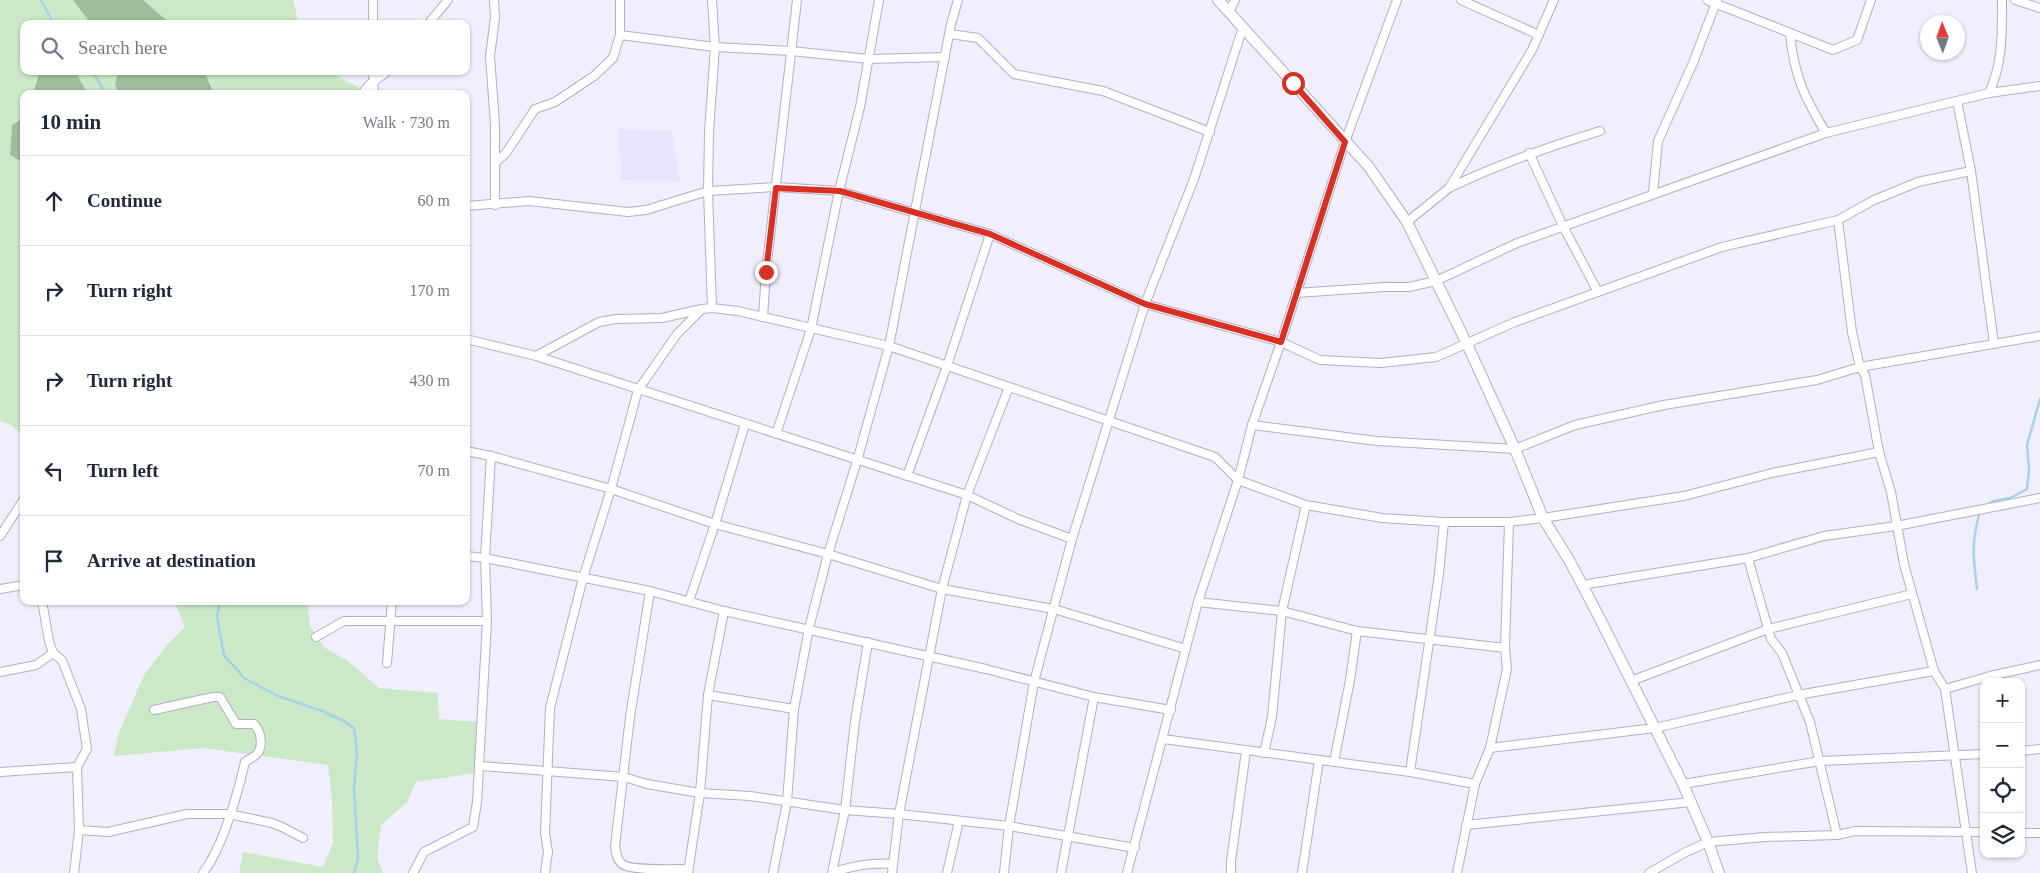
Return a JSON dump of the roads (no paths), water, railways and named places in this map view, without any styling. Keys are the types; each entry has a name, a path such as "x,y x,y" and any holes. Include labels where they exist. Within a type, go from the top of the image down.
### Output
{"street":[{"path":"372,20 374,0"},
{"path":"431,20 448,0"},
{"path":"494,0 495,18 490,56 496,162 495,205"},
{"path":"496,162 510,148 535,109 555,102 594,76 613,58 620,35 620,0"},
{"path":"712,0 715,47 709,132 708,191 712,308"},
{"path":"763,317 797,0"},
{"path":"776,434 811,329 840,191 860,108 879,0"},
{"path":"773,873 787,802 794,709 809,628 828,554 857,461 889,346 945,57 958,0"},
{"path":"1218,0 1369,167 1407,222 1467,344 1544,518 1582,585 1683,784 1719,873"},
{"path":"1229,12 1235,0"},
{"path":"1128,873 1198,602 1238,480 1252,425 1281,342 1345,142 1398,0"},
{"path":"1461,0 1539,35"},
{"path":"1448,188 1532,50 1554,0"},
{"path":"1707,0 1717,2 1790,34 1833,50 1857,40 1871,0"},
{"path":"1989,93 1997,76 2000,58 2002,0"},
{"path":"2015,0 2040,8"},
{"path":"1653,193 1658,141 1693,63 1717,2"},
{"path":"1004,873 1008,826 1034,682 1072,539 1145,304 1194,179 1243,27"},
{"path":"950,34 978,38 1014,74 1103,90 1210,132"},
{"path":"1790,34 1792,60 1799,82 1807,102 1826,132"},
{"path":"620,35 715,47 791,51 869,59 945,57"},
{"path":"373,75 374,90"},
{"path":"366,90 382,75"},
{"path":"1296,293 1408,287 1436,281 1517,243 1826,132 1989,93 2040,86"},
{"path":"1957,101 1971,171 1994,344"},
{"path":"1407,222 1448,188 1529,153 1600,131"},
{"path":"1529,153 1563,226 1598,292"},
{"path":"470,206 515,202 551,202 628,212 646,210 708,191 776,188 840,191 990,234 1145,304 1281,342 1320,360 1382,363 1436,357 1515,322 1722,247 1838,220 1874,200 1918,182 1971,171"},
{"path":"1838,220 1852,332 1860,368 1865,375 1879,452 1891,492 1904,564 1934,671 1945,689 1972,873"},
{"path":"907,476 947,366 990,234"},
{"path":"536,356 599,322 616,319 662,318 712,308 763,317 889,346 1215,458 1238,480 1306,505 1382,518 1444,522 1509,522 1544,518 1684,496 1772,473 1879,452"},
{"path":"545,873 548,852 545,833 550,708 583,578 611,489 638,390 677,334 702,309"},
{"path":"1252,425 1377,441 1515,449 1584,423 1664,405 1816,380 1860,368 2040,336"},
{"path":"470,340 536,356 967,495 1018,519 1072,539"},
{"path":"892,873 899,814 942,589 967,495 1010,387"},
{"path":"689,600 715,524 745,424"},
{"path":"470,452 611,489 715,524 828,554 942,589 1054,609 1186,649"},
{"path":"413,873 424,852 473,827 480,766 487,620 485,558 491,456"},
{"path":"1582,585 1748,558 1824,536 1896,526 2040,498"},
{"path":"0,536 20,505"},
{"path":"1264,753 1272,717 1282,612 1306,505"},
{"path":"1410,772 1428,638 1439,574 1444,522"},
{"path":"1457,873 1474,784 1490,748 1507,669 1505,648 1509,522"},
{"path":"470,556 650,591 724,611 809,628 929,656 1094,698 1171,710"},
{"path":"1748,558 1768,629 1772,639 1782,653 1810,722 1838,835"},
{"path":"0,589 20,586"},
{"path":"650,591 630,717 615,846 622,865 632,868 688,871 700,793 708,696 724,611"},
{"path":"1632,681 1768,629 1912,594"},
{"path":"1198,602 1282,612 1357,631 1505,648"},
{"path":"43,605 53,653 62,660 82,709 87,749 77,767 79,830 74,873"},
{"path":"387,663 392,605"},
{"path":"316,637 344,621 487,620"},
{"path":"1334,762 1350,680 1357,631"},
{"path":"868,642 854,721 845,810 833,872 854,865 893,864"},
{"path":"0,672 36,664 53,653"},
{"path":"1945,689 1990,676 2040,665"},
{"path":"1490,748 1655,728 1798,696 1934,671"},
{"path":"154,710 213,696 220,697 236,724 254,724 257,727 261,742 260,748 256,755 245,762 223,835 203,873"},
{"path":"708,696 794,709"},
{"path":"1061,873 1094,698"},
{"path":"1163,740 1410,772 1474,784"},
{"path":"2025,751 2040,749"},
{"path":"1231,873 1246,751"},
{"path":"1683,784 1820,761 1980,754"},
{"path":"1302,873 1319,760"},
{"path":"480,766 624,777 647,784 700,793 750,796 845,810 1008,826 1135,848"},
{"path":"0,772 77,767"},
{"path":"1466,825 1690,802"},
{"path":"79,830 108,832 188,814 229,814 277,825 303,838"},
{"path":"947,873 959,821"},
{"path":"1650,873 1684,853 1708,842 1838,835 1855,831 1980,832"},
{"path":"2025,833 2040,833"}],"waterway":[{"path":"41,0 52,20"},
{"path":"94,75 104,90"},
{"path":"1986,506 1993,501 2010,498 2027,489 2029,469 2027,445 2040,399"},
{"path":"1977,589 1974,550 1975,532 1980,511"},
{"path":"219,605 217,617 224,655 244,678 278,696 322,711 354,728 357,752 354,788 358,858 354,873"}]}
